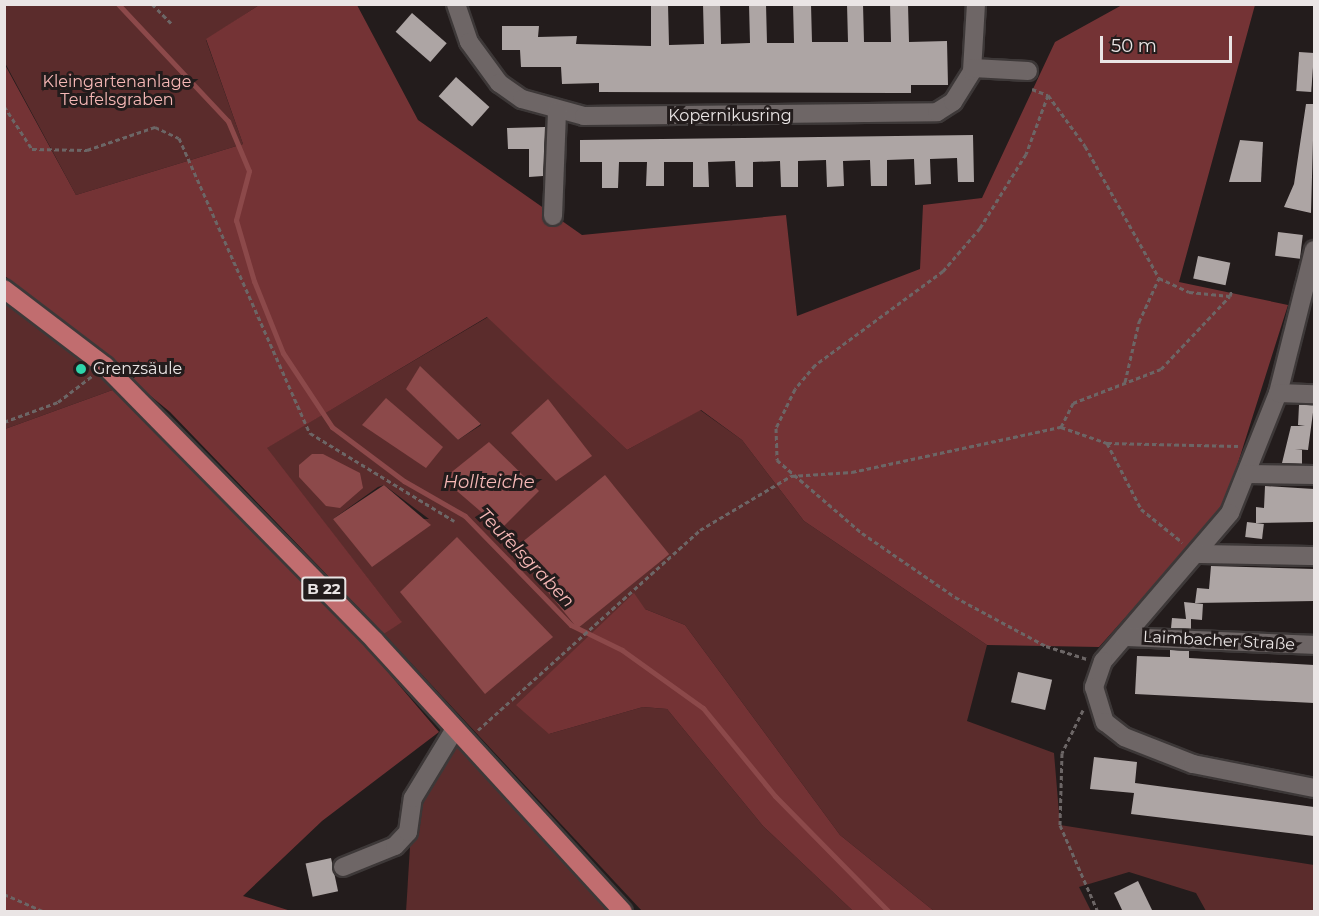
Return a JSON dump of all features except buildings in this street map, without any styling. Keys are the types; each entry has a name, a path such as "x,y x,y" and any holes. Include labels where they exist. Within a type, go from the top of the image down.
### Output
{"main road":[{"name":"B 22","path":"4,289 105,366 460,735 623,912"}],"street":[{"name":"Kopernikusring","path":"456,4 469,42 499,82 522,99 557,111 584,116 913,115 937,112 953,102 973,68 976,4"},
{"path":"973,68 1028,71"},
{"path":"554,216 557,111"},
{"name":"Laimbacher Straße","path":"1094,687 1103,661 1230,513 1248,474 1278,393 1309,298 1314,250"},
{"path":"1278,393 1314,393"},
{"path":"1248,474 1314,475"},
{"path":"1197,554 1314,556"},
{"name":"Laimbacher Straße","path":"1124,637 1314,645"},
{"path":"1094,687 1105,722 1124,737 1193,764 1314,788"},
{"path":"343,867 395,846 408,832 413,798 460,735"}],"path":[{"path":"152,4 171,23"},
{"path":"1028,71 1026,87 1048,95 1085,146 1158,278 1190,292 1230,296"},
{"path":"1048,95 1026,154 980,228 943,271 815,364 795,389 776,428 777,460 791,476 955,597 1046,646 1103,661"},
{"path":"4,106 32,149 87,150 155,128 179,138 309,433 454,521"},
{"path":"1125,383 1139,322 1158,278"},
{"path":"1061,427 1073,403 1161,369 1230,296 1232,290"},
{"path":"4,422 58,402 105,366"},
{"path":"460,735 700,530 791,476 852,472 1061,427 1107,443 1258,447"},
{"path":"1107,443 1141,508 1197,554"},
{"path":"1094,687 1062,753 1060,825 1098,912"},
{"path":"4,894 45,912"}],"green space":[{"name":"Kleingartenanlage Teufelsgraben","path":"5,5 259,5 206,40 243,144 76,195 5,63"},
{"path":"5,302 118,388 5,429"},
{"path":"488,317 627,450 700,410 742,440 804,521 987,645 967,721 1054,753 1060,825 1314,865 1314,911 1206,911 1196,893 1129,872 1079,887 1091,911 934,911 840,835 685,625 645,609 549,734 643,707 667,709 763,826 853,911 642,911 384,634 401,621 266,448","holes":["420,367 481,424 481,425 458,440 407,389","384,485 429,519 333,519 378,487"]},
{"path":"459,747 465,750 610,911 406,912 413,798 448,748"}],"shaded area":[{"path":"259,5 357,5 418,120 582,235 786,215 797,316 920,269 923,205 982,198 1055,42 1122,5 1255,5 1179,282 1288,305 1224,507 1099,647 987,645 804,521 742,440 701,410 627,450 487,317 267,448 402,622 384,634 170,412 5,276 4,63 76,195 243,144 206,39"},
{"path":"118,388 346,623 439,732 322,821 243,896 291,911 5,912 5,429"},
{"path":"634,593 645,609 685,625 840,835 934,911 853,911 763,826 667,709 643,707 549,734 516,705"}],"water":[{"path":"420,366 481,424 458,440 406,389"},
{"path":"386,398 443,447 426,468 362,425"},
{"path":"548,399 592,456 556,481 511,433"},
{"name":"Hollteiche","path":"489,442 539,491 501,529 443,479"},
{"path":"312,454 323,454 360,473 363,488 340,508 326,506 299,477 299,465"},
{"path":"605,475 669,554 577,629 513,549"},
{"path":"384,485 431,525 372,567 333,519"},
{"path":"457,537 553,637 485,694 400,592"}],"waterway":[{"name":"Teufelsgraben","path":"118,4 228,121 249,171 236,220 254,281 283,353 332,427 404,481 465,516 571,625 622,650 703,708 775,796 889,912"}],"place":[{"name":"Grenzsäule","path":"81,369"}]}
